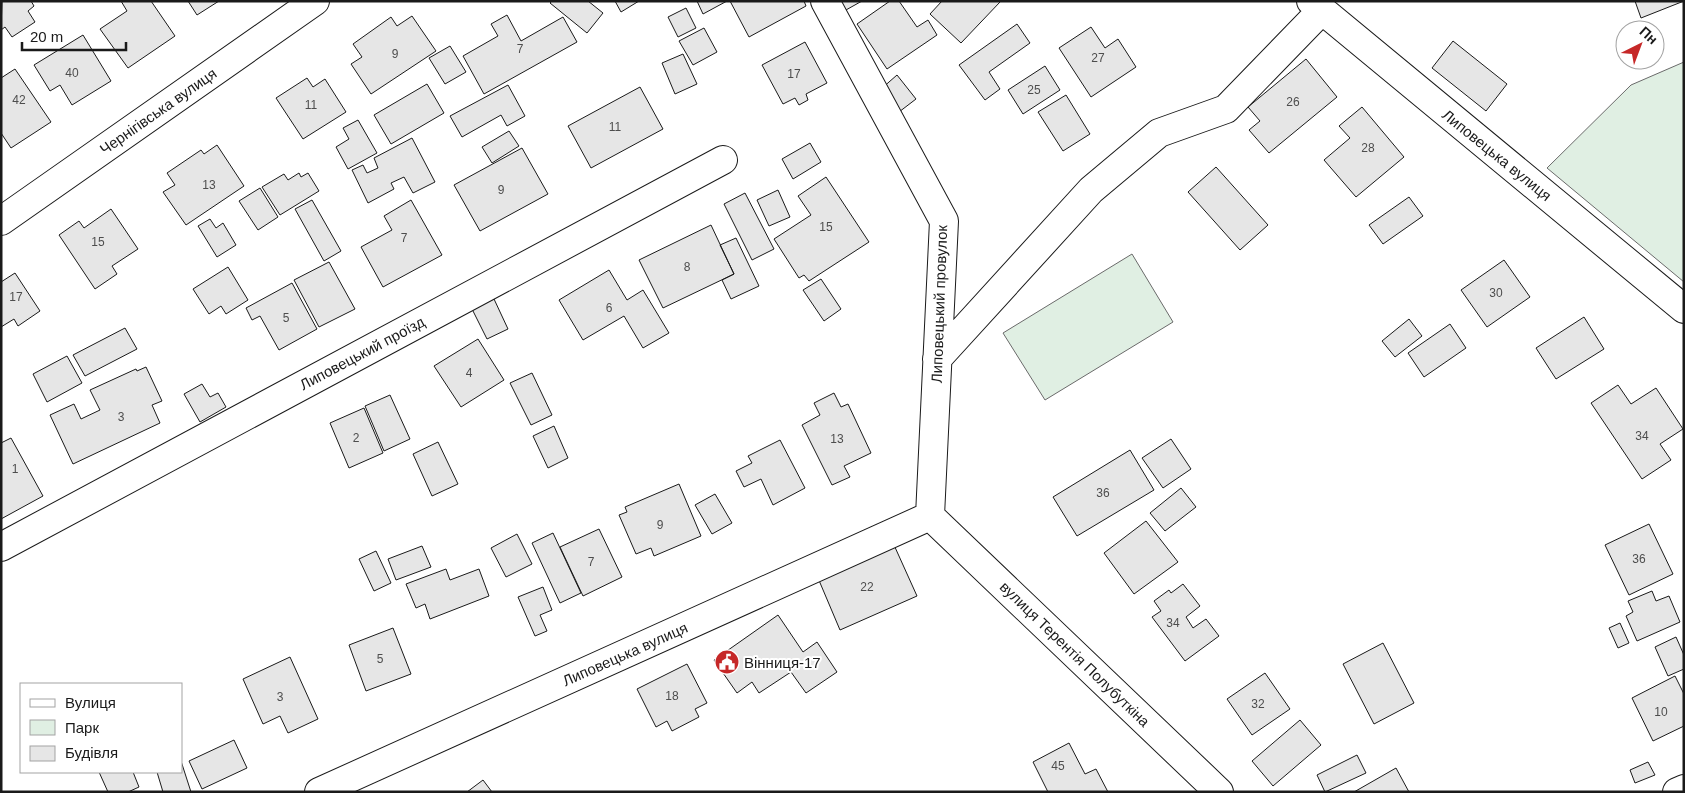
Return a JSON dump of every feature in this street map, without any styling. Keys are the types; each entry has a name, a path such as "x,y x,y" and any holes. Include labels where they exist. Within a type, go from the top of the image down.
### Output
{"street":[{"name":"Чернігівська вулиця","path":"1,221 315,1"},
{"name":"Липовецький провулок","path":"825,1 944,220 930,516"},
{"path":"937,359 1091,190 1159,132 1226,110 1316,6"},
{"name":"Липовецька вулиця","path":"1316,6 1684,309"},
{"name":"Липовецький проїзд","path":"1,547 723,160"},
{"name":"Липовецька вулиця","path":"319,792 930,516"},
{"name":"вулиця Терентія Полубуткіна","path":"930,516 1219,792"},
{"path":"1677,792 1684,789"}],"green space":[{"path":"1684,62 1684,282 1547,168 1631,85"},
{"path":"1132,254 1173,322 1045,400 1003,333"}],"building":[{"path":"2,1 31,1 34,6 28,11 35,22 12,37 5,27 1,30"},
{"path":"121,1 151,1 175,36 128,68 100,29 127,11"},
{"path":"188,1 219,1 197,15"},
{"path":"552,1 588,1 603,13 587,33 550,3"},
{"path":"615,1 639,1 621,12"},
{"path":"697,1 727,1 703,14"},
{"path":"730,1 804,1 806,6 749,37"},
{"path":"830,1 862,1 837,15"},
{"path":"890,1 899,1 917,27 928,20 937,35 887,69 857,24"},
{"path":"942,1 1000,2 961,43 930,14"},
{"path":"1635,1 1684,1 1641,18"},
{"path":"686,8 696,28 678,37 668,17"},
{"path":"507,15 521,41 563,17 577,42 484,94 463,56 498,36 491,24"},
{"path":"412,16 436,51 371,94 351,64 362,57 353,44 391,17 397,26"},
{"path":"1017,24 1030,43 989,72 1000,89 985,100 959,65"},
{"path":"1091,27 1105,48 1118,39 1136,67 1091,97 1059,48"},
{"path":"704,28 717,52 693,65 679,41"},
{"path":"83,35 111,81 72,105 60,85 50,91 34,65"},
{"path":"1453,41 1507,84 1486,111 1432,68"},
{"path":"805,42 827,83 806,94 808,100 799,105 795,98 783,104 762,65"},
{"path":"450,46 466,72 445,84 429,58"},
{"path":"683,54 697,84 675,94 662,63"},
{"path":"1306,59 1337,97 1269,153 1249,130 1260,121 1248,107"},
{"path":"1045,66 1060,90 1023,114 1008,90"},
{"path":"15,69 51,122 11,148 1,133 1,78"},
{"path":"897,75 916,99 899,112 881,89"},
{"path":"307,78 313,87 325,79 346,112 303,139 276,98"},
{"path":"427,84 444,113 391,144 374,115"},
{"path":"508,85 525,116 507,126 501,115 462,137 450,116"},
{"path":"640,87 663,129 591,168 568,126"},
{"path":"1066,95 1090,134 1063,151 1038,112"},
{"path":"1362,107 1404,157 1356,197 1324,160 1350,138 1339,126"},
{"path":"358,120 377,153 348,169 336,147 349,139 343,128"},
{"path":"509,131 519,146 492,163 482,147"},
{"path":"412,138 435,182 413,193 404,177 391,183 394,189 368,203 352,170 363,165 367,173 378,168 374,158"},
{"path":"810,143 821,162 793,179 782,159"},
{"path":"217,145 244,186 186,225 163,192 175,185 167,173 201,150 204,154"},
{"path":"522,148 548,194 480,231 454,185"},
{"path":"1216,167 1268,225 1240,250 1188,192"},
{"path":"299,173 301,177 308,173 319,191 280,215 262,187 284,174 288,180"},
{"path":"826,177 869,242 809,281 804,275 799,278 774,239 811,215 798,196"},
{"path":"260,188 278,217 258,230 239,201"},
{"path":"778,190 790,217 769,226 757,200"},
{"path":"745,193 774,249 752,260 724,204"},
{"path":"1409,197 1423,216 1383,244 1369,225"},
{"path":"312,200 341,251 324,261 295,209"},
{"path":"411,200 442,255 383,287 361,247 392,230 384,216"},
{"path":"111,209 138,249 112,266 117,274 95,289 59,235 79,221 84,228"},
{"path":"210,219 216,228 223,223 236,245 217,257 198,226"},
{"path":"711,225 734,274 663,308 639,260"},
{"path":"736,238 759,286 731,299 722,280 734,274 720,245"},
{"path":"1504,260 1530,297 1487,327 1461,290"},
{"path":"329,262 355,309 319,327 294,280"},
{"path":"228,267 248,300 226,314 221,306 209,314 193,289"},
{"path":"609,270 627,300 643,290 669,333 643,348 624,316 583,340 559,300"},
{"path":"15,273 40,311 18,326 14,319 1,327 1,282"},
{"path":"821,279 841,309 824,321 803,290"},
{"path":"292,283 317,329 279,350 260,316 252,320 246,308"},
{"path":"494,299 508,329 487,339 472,309"},
{"path":"1584,317 1604,349 1556,379 1536,348"},
{"path":"1409,319 1422,336 1395,357 1382,341"},
{"path":"1450,324 1466,348 1424,377 1408,353"},
{"path":"125,328 137,349 85,376 73,355"},
{"path":"478,339 504,380 461,407 434,366"},
{"path":"67,356 82,383 47,402 33,374"},
{"path":"146,367 162,401 152,405 160,423 73,464 50,415 74,404 81,419 100,410 90,390 136,369 137,371"},
{"path":"532,373 552,415 531,425 510,383"},
{"path":"202,384 210,397 218,393 226,407 200,422 184,394"},
{"path":"1618,385 1631,404 1656,388 1683,429 1660,444 1671,460 1642,479 1591,403"},
{"path":"834,393 841,407 848,404 871,453 844,466 850,477 832,485 802,425 820,415 814,403"},
{"path":"390,395 410,439 384,451 365,406"},
{"path":"364,408 383,453 349,468 330,423"},
{"path":"554,426 568,458 548,468 533,436"},
{"path":"11,438 43,496 1,519 1,443"},
{"path":"1171,439 1191,469 1163,488 1142,458"},
{"path":"780,440 805,488 773,505 761,479 744,487 736,471 752,463 748,456"},
{"path":"438,442 458,484 432,496 413,454"},
{"path":"1130,450 1154,490 1077,536 1053,497"},
{"path":"679,484 701,536 654,556 651,548 636,554 619,515 627,512 625,507"},
{"path":"1181,488 1196,507 1165,531 1150,513"},
{"path":"715,494 732,523 712,534 695,505"},
{"path":"1146,521 1178,562 1134,594 1104,553"},
{"path":"1649,524 1673,574 1629,595 1605,545"},
{"path":"599,529 622,577 583,596 560,547"},
{"path":"553,533 581,593 560,603 532,543"},
{"path":"517,534 532,564 506,577 491,548"},
{"path":"894,545 917,596 840,630 818,578"},
{"path":"422,546 431,567 396,580 388,559"},
{"path":"376,551 391,583 374,591 359,559"},
{"path":"446,569 450,580 479,569 489,596 430,619 425,604 416,608 406,584"},
{"path":"1183,584 1200,606 1186,617 1193,628 1206,619 1219,636 1185,661 1152,617 1161,611 1154,601 1169,590 1171,593"},
{"path":"543,587 552,610 540,615 547,631 535,636 518,597"},
{"path":"1652,591 1656,601 1669,596 1680,622 1637,641 1626,616 1633,612 1628,601"},
{"path":"778,615 803,652 817,642 837,672 806,693 791,672 759,693 752,682 737,693 714,660"},
{"path":"1620,623 1629,643 1618,648 1609,628"},
{"path":"393,628 411,674 366,691 349,645"},
{"path":"1676,637 1684,655 1684,669 1668,676 1655,647"},
{"path":"1383,643 1414,703 1374,724 1343,664"},
{"path":"290,657 318,719 288,733 280,716 263,724 243,679"},
{"path":"687,664 707,703 695,709 699,717 672,731 667,721 656,727 637,689"},
{"path":"1265,673 1290,709 1252,735 1227,699"},
{"path":"1675,676 1684,694 1684,726 1653,741 1632,698"},
{"path":"1300,720 1321,745 1273,786 1252,761"},
{"path":"234,740 247,768 202,789 189,761"},
{"path":"1069,743 1085,774 1096,769 1108,792 1048,792 1033,762"},
{"path":"1357,755 1366,773 1325,792 1317,775"},
{"path":"1648,762 1655,775 1635,783 1630,770"},
{"path":"182,764 191,792 163,792 157,773 182,773"},
{"path":"1396,768 1409,792 1354,792"},
{"path":"99,773 133,773 139,787 128,792 108,792"},
{"path":"483,780 492,792 467,792"}],"place":[{"name":"Вінниця-17","path":"727,662"}]}
